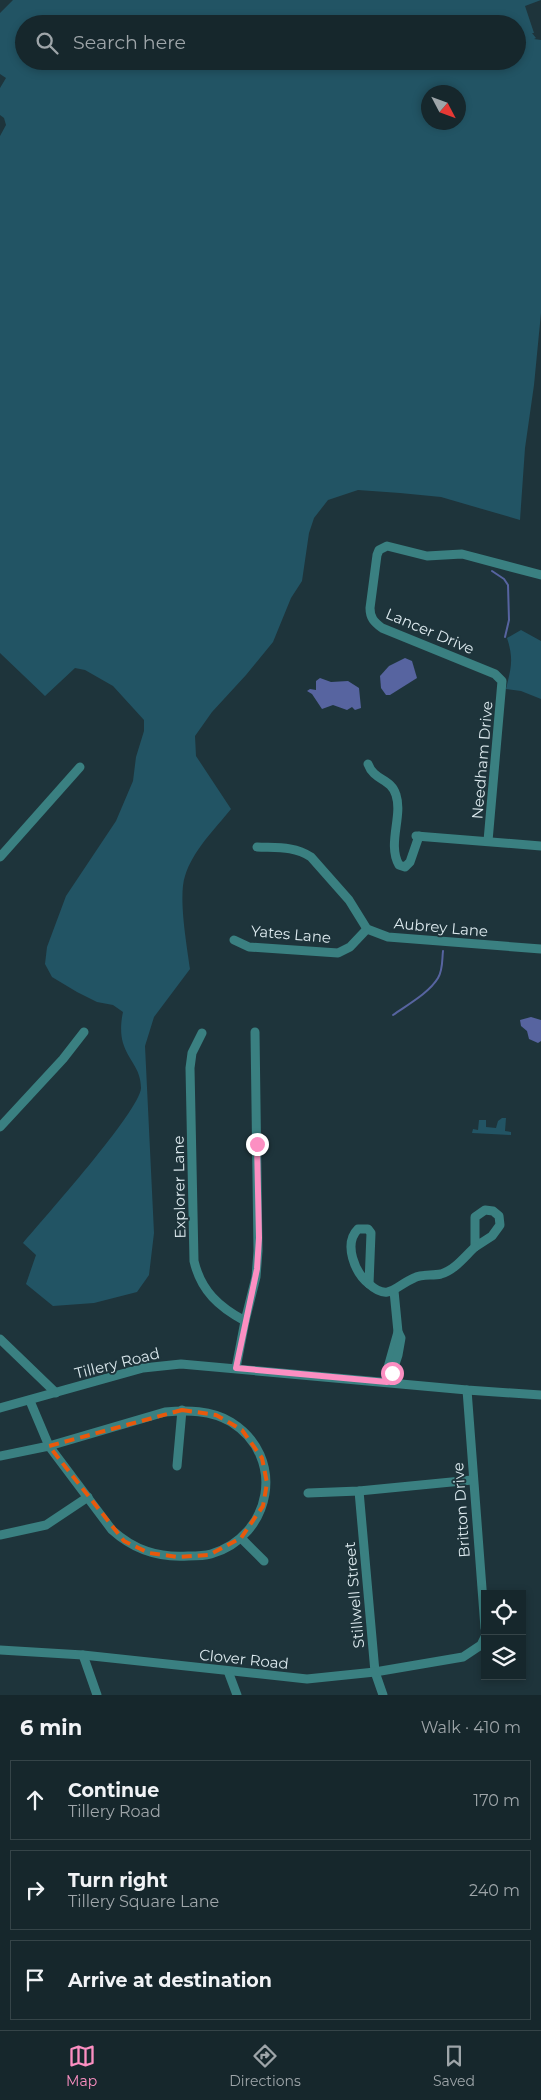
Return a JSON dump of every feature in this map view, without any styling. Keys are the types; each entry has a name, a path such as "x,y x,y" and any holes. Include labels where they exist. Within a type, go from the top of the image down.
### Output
{"street":[{"name":"Lancer Drive","path":"502,681 495,674 382,628 373,621 370,616 370,608 379,550 388,546 427,556 462,554 541,575"},
{"name":"Needham Drive","path":"488,841 502,681"},
{"path":"368,764 371,772 391,785 397,796 396,855 399,865 405,867 410,862 418,836 541,846"},
{"path":"0,857 80,766"},
{"path":"257,847 297,849 311,857 349,900 367,929"},
{"name":"Yates Lane","path":"234,940 249,946 338,952 350,947 367,929"},
{"name":"Aubrey Lane","path":"367,929 388,937 541,949"},
{"path":"0,1127 84,1032"},
{"path":"236,1368 244,1321 256,1277 258,1243 255,1032"},
{"name":"Explorer Lane","path":"202,1033 192,1053 190,1068 194,1261 200,1281 212,1298 228,1312 244,1321"},
{"path":"368,1284 371,1233 368,1229 358,1229 354,1236 352,1253 357,1272 368,1284 382,1293 394,1291 413,1278 443,1274 452,1268 474,1246"},
{"path":"388,1379 387,1371 398,1332 394,1291"},
{"path":"0,1339 56,1393"},
{"name":"Tillery Road","path":"0,1408 143,1368 163,1365 236,1368 388,1379 467,1390 541,1395"},
{"name":"Britton Drive","path":"467,1390 472,1480 482,1590"},
{"path":"0,1456 49,1446 165,1412 182,1410 216,1415 242,1430 262,1458 267,1483 263,1506 253,1524 241,1538 229,1547 209,1555 178,1556 148,1553 124,1541 112,1530 49,1446 30,1401"},
{"path":"177,1466 182,1410"},
{"path":"308,1492 359,1491 472,1480"},
{"name":"Stillwell Street","path":"359,1491 374,1672 383,1695"},
{"path":"0,1535 46,1524 62,1516 88,1497"},
{"path":"241,1538 264,1561"},
{"name":"Clover Road","path":"0,1650 83,1655 307,1679 374,1672 463,1657 481,1643"},
{"path":"83,1655 97,1695"},
{"path":"228,1671 237,1695"}],"highlighted area":[{"path":"182,1410 216,1415 242,1430 262,1458 267,1483 263,1506 241,1538 209,1555 178,1557 149,1553 124,1541 49,1446"}],"shaded area":[{"path":"13,0 541,0 525,6 534,33 532,33 536,38 534,39 541,40 541,313 534,385 525,448 520,520 441,497 358,490 328,500 314,518 309,533 302,581 291,598 273,642 212,712 195,736 196,756 231,809 193,857 185,876 182,896 190,969 154,1017 145,1046 154,1233 149,1275 137,1292 94,1303 53,1306 26,1284 36,1255 23,1243 125,1119 141,1088 137,1069 125,1049 122,1039 123,1012 113,1005 97,1002 52,977 45,964 47,947 66,896 116,821 133,781 136,757 144,731 144,720 113,686 85,670 75,668 45,696 0,653 0,136 6,125 4,118 0,115 0,88 6,78 0,74 0,13"},
{"path":"521,630 541,641 541,699 521,691 506,689 511,664 507,638"},
{"path":"506,1118 505,1131 511,1132 511,1135 472,1133 473,1129 478,1130 479,1120 486,1120 486,1127 496,1128 498,1121"}],"water":[{"path":"405,658 412,661 417,678 390,695 386,695 381,688 380,676 389,666"},
{"path":"320,678 331,682 348,681 359,688 361,708 355,710 352,707 347,710 333,705 322,709 312,694 307,691 310,689 316,690 316,681"},
{"path":"531,1017 541,1020 541,1041 538,1043 529,1039 527,1031 521,1026 520,1020"}],"waterway":[{"path":"492,571 504,579 508,585 509,620 505,637"},
{"path":"393,1015 429,989 438,978 441,972 443,951"}],"route":[{"path":"257,1144 259,1238 257,1269 244,1321 236,1368 387,1382 388,1377 392,1373"}]}
